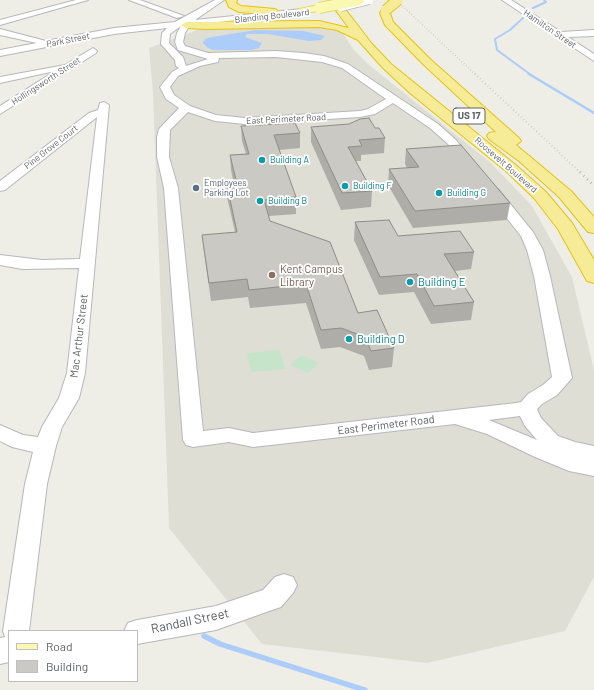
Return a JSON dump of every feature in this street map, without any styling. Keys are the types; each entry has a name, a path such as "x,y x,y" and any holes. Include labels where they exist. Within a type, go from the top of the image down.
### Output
{"highway":[{"path":"232,0 230,1 232,5 252,11 302,11"},
{"name":"Roosevelt Boulevard","path":"333,0 345,6 394,56 449,101"},
{"path":"398,0 386,10 385,13 389,23 428,62 526,151 565,194"},
{"path":"321,6 345,6"},
{"name":"Roosevelt Boulevard","path":"345,6 361,38 400,78 512,168 540,195 566,227 594,277"},
{"path":"181,24 205,26 319,24 340,28 361,38"},
{"name":"Roosevelt Boulevard","path":"461,111 524,158 565,194 594,228"}],"main road":[{"name":"Blanding Boulevard","path":"302,11 321,6 359,0"}],"street":[{"path":"0,23 84,0"},
{"path":"132,0 181,24"},
{"path":"165,44 166,33 206,7 220,0"},
{"name":"Blanding Boulevard","path":"181,24 370,0"},
{"name":"Hamilton Street","path":"506,0 594,58"},
{"path":"198,2 206,7"},
{"name":"Blanding Boulevard","path":"181,24 302,11"},
{"path":"114,31 181,24"},
{"path":"181,24 179,39 181,48 191,53 208,56 291,55 334,62 355,72 389,101 446,136 481,176 528,236 535,250 556,343 562,378 550,390 535,399 527,408 532,421 551,441 571,449 594,454"},
{"name":"Park Street","path":"0,53 114,31 181,24"},
{"path":"0,32 48,44"},
{"path":"559,35 594,33"},
{"path":"80,38 143,38"},
{"path":"154,39 165,44 180,59 181,71 209,61 246,55"},
{"path":"582,50 594,50"},
{"name":"Hollingsworth Street","path":"0,111 93,51"},
{"path":"0,80 68,66"},
{"name":"East Perimeter Road","path":"181,71 168,81 165,90 170,97 186,108 215,118 245,121 360,114 371,112 389,101"},
{"name":"East Perimeter Road","path":"252,111 253,113 261,115 363,109 389,101"},
{"name":"Pine Grove Court","path":"0,186 11,172 104,108"},
{"name":"Mac Arthur Street","path":"16,630 36,484 45,446 52,427 69,398 76,373 104,108"},
{"name":"East Perimeter Road","path":"186,108 165,129 163,137 163,157 168,167 193,440 229,435 254,440 527,408"},
{"path":"0,260 22,264 42,265 87,263"},
{"path":"454,417 494,429 542,452 577,465 594,468"},
{"path":"0,432 19,442 45,446"},
{"name":"Randall Street","path":"138,632 216,618 272,598 284,585"}],"shaded area":[{"path":"301,25 333,28 342,32 353,49 368,64 491,163 532,206 572,277 594,370 594,577 565,631 427,663 262,644 169,528 153,94 149,48 206,27"}],"green space":[{"path":"280,350 285,369 251,372 247,353"},
{"path":"302,355 319,363 308,373 290,365"}],"water":[{"path":"256,30 303,31 325,36 321,40 309,41 268,34 247,34 245,37 262,43 259,48 251,50 214,50 208,48 203,43 205,39 212,37"}],"building":[{"path":"369,118 375,128 379,128 385,138 359,140 362,146 348,147 372,191 342,193 311,127 349,124 360,119"},
{"path":"295,123 300,133 274,135 296,197 264,200 270,221 330,242 358,313 377,310 394,348 371,351 365,337 341,328 321,330 306,284 249,290 247,279 209,283 202,235 237,232 226,181 236,180 230,155 249,154 241,126"},
{"name":"Building G","path":"461,145 510,203 415,211 389,169 419,167 406,149"},
{"path":"389,220 398,236 460,231 474,252 444,254 474,302 434,306 417,274 380,277 355,222"}],"waterway":[{"path":"533,8 546,2 544,0"},
{"path":"523,18 510,30 495,39 497,50 531,75"},
{"path":"529,74 594,113"},
{"path":"204,636 220,644 365,690"}],"railway":[{"path":"396,0 476,75"},
{"path":"475,74 581,173"},
{"path":"581,173 594,186"}],"place":[{"name":"Building A","path":"262,160"},
{"name":"Building F","path":"345,186"},
{"name":"Employees Parking Lot","path":"196,188"},
{"name":"Building G","path":"439,193"},
{"name":"Building B","path":"260,201"},
{"name":"Kent Campus Library","path":"272,275"},
{"name":"Building E","path":"410,282"},
{"name":"Building D","path":"349,339"}]}
